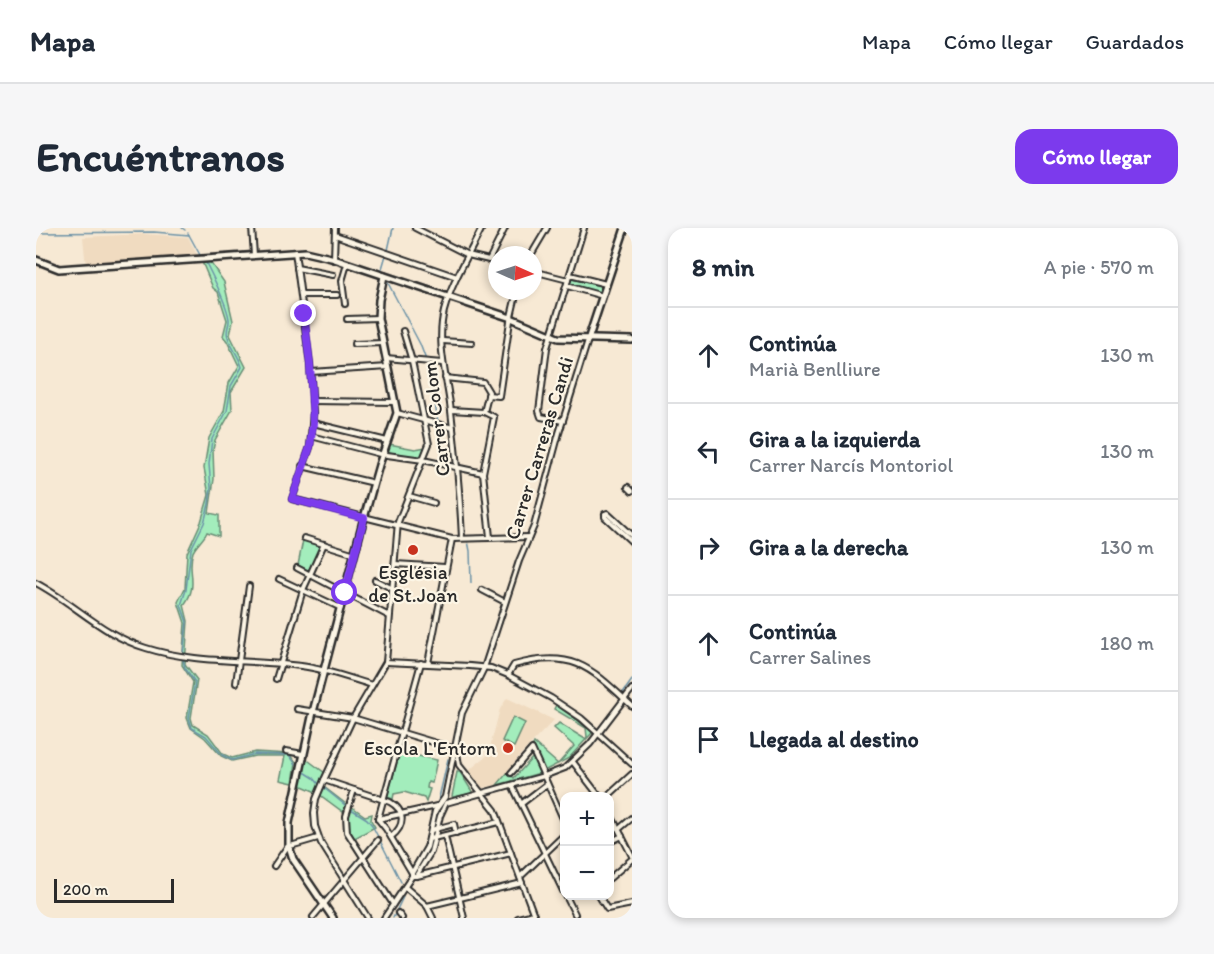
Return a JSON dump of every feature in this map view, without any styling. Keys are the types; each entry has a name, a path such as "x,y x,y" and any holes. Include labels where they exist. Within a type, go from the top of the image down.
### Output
{"street":[{"path":"252,228 254,255"},
{"path":"334,259 335,228"},
{"path":"415,228 468,255 488,260"},
{"name":"Carrer Colom","path":"462,538 453,428 443,363 442,324 448,298 482,228"},
{"path":"496,246 505,228"},
{"path":"536,246 547,228"},
{"path":"563,421 540,416 545,366 551,336 584,228"},
{"path":"588,340 625,228"},
{"path":"335,235 457,277"},
{"path":"295,252 310,372 313,423 310,447 292,499 452,539 529,537"},
{"path":"36,260 59,269 295,252 314,253 511,318 558,338 632,340"},
{"path":"345,304 342,281 347,264"},
{"path":"297,268 333,275"},
{"path":"542,273 607,284"},
{"path":"333,918 294,859 290,846 289,823 313,712 364,518 397,413 378,318 384,276"},
{"path":"567,286 603,296"},
{"path":"301,295 337,294"},
{"path":"488,395 499,396 515,300"},
{"path":"347,319 378,318"},
{"path":"368,918 318,838 315,808 324,780 353,718 386,662 398,527 429,444 412,361 403,331"},
{"name":"Carrer Carreras Candi","path":"446,797 462,713 484,668 505,602 540,511 563,421 588,340"},
{"path":"443,341 472,343"},
{"path":"354,344 383,343"},
{"path":"386,358 443,363"},
{"path":"310,372 388,367"},
{"path":"445,378 483,382 488,395 484,412"},
{"path":"312,401 396,402"},
{"path":"451,410 484,412 494,417 483,473 490,537"},
{"path":"397,413 453,428"},
{"path":"313,423 387,441"},
{"path":"311,436 483,473"},
{"path":"302,466 374,483"},
{"path":"628,487 632,491"},
{"path":"409,496 434,503"},
{"path":"632,536 607,513 605,514 605,518 632,542"},
{"path":"304,538 355,554"},
{"path":"428,663 452,539"},
{"path":"276,679 303,590 324,544"},
{"path":"395,564 445,567"},
{"path":"297,568 389,616"},
{"path":"279,579 342,608"},
{"path":"375,580 393,589"},
{"path":"36,583 65,599 110,633 145,648 184,656 281,664 324,671 372,686"},
{"path":"236,682 249,586"},
{"path":"482,590 505,602"},
{"path":"508,675 514,665 531,660 564,659 593,671 632,706"},
{"path":"386,662 484,668 508,675 560,703 599,733 632,764"},
{"path":"378,819 421,663"},
{"path":"378,819 438,807 559,771 573,762 599,733 632,689"},
{"path":"297,709 353,718 456,748 457,759 463,770 495,810 534,916 518,918"},
{"path":"511,773 532,749 560,812"},
{"path":"286,751 303,754"},
{"path":"573,762 596,792"},
{"path":"452,768 463,770"},
{"path":"612,792 632,774"},
{"path":"324,780 395,805 401,814 400,828 391,837"},
{"path":"521,804 547,784"},
{"path":"512,785 560,884"},
{"path":"354,790 345,816 348,835 393,904"},
{"path":"413,875 429,840 435,811 446,797 449,802"},
{"path":"384,918 402,888 431,852 440,828 438,807"},
{"path":"619,830 632,818"},
{"path":"378,819 386,828 413,875"},
{"path":"429,840 499,822"},
{"path":"614,822 632,857 614,873"},
{"path":"431,830 454,824 456,833"},
{"path":"445,836 465,918"},
{"path":"614,840 622,836"},
{"path":"274,867 290,846 318,838"},
{"path":"520,877 560,839"},
{"path":"313,917 378,840"},
{"path":"413,875 511,854"},
{"path":"427,906 522,884"},
{"path":"405,887 427,906 433,918"},
{"path":"568,900 575,914"},
{"path":"601,900 604,906 610,909 632,904"},
{"path":"398,913 402,918"}],"shaded area":[{"path":"145,234 188,237 199,259 86,267 83,237"},
{"name":"Escola L'Entorn","path":"507,698 554,720 520,755 497,785 482,788 468,771 488,755 500,709"}],"green space":[{"path":"202,262 210,262 224,282 233,321 230,335 246,367 231,392 232,410 215,440 213,450 214,479 209,513 219,515 219,536 207,532 193,552 191,559 191,591 184,605 188,621 185,664 197,680 191,718 193,725 208,734 223,754 232,758 255,752 290,754 296,762 293,783 280,780 285,756 255,756 232,761 221,756 205,738 191,728 187,718 193,682 182,665 185,623 178,602 185,588 187,553 201,522 209,495 204,468 209,438 224,411 229,383 239,366 223,336 227,320 218,292 213,288"},
{"path":"571,279 601,286 603,289 600,293 571,286 569,283"},
{"path":"389,444 415,449 426,447 418,457 388,452"},
{"path":"303,540 320,547 310,569 307,570 298,565"},
{"path":"556,705 592,731 592,733 569,758 558,763 574,746 554,728 559,723 585,739 587,737 586,728 554,709"},
{"path":"513,717 525,723 514,747 502,741"},
{"path":"534,743 558,764 544,771"},
{"path":"400,752 437,760 432,783 428,782 427,788 430,789 426,802 424,798 404,792 394,794 393,799 387,797"},
{"path":"533,757 540,773 497,785 508,772 514,778"},
{"path":"305,758 325,773 316,792 300,785"},
{"path":"457,772 460,772 473,793 452,796"},
{"path":"324,787 346,804 343,812 320,795"},
{"path":"351,806 365,816 372,814 371,820 375,827 353,839 348,823"}],"waterway":[{"path":"388,250 393,228"},
{"path":"36,233 154,232 189,235"},
{"path":"188,233 200,255"},
{"path":"381,272 386,255"},
{"path":"183,654 187,622 181,605 186,590 191,549 204,523 209,504 211,488 209,464 212,439 227,411 231,386 242,367 227,334 229,319 226,306 206,263"},
{"path":"388,283 420,344 429,368 438,422"},
{"path":"439,427 442,456"},
{"path":"468,541 471,583"},
{"path":"183,659 185,668 195,682 189,718 192,728 206,736 222,755 232,760 255,754 289,755 296,764"},
{"path":"622,694 632,680"},
{"path":"438,802 448,759"},
{"path":"303,771 318,783"},
{"path":"324,788 345,805"},
{"path":"351,809 372,825 401,882"},
{"path":"435,826 439,809"},
{"path":"416,872 426,857 431,842"},
{"path":"393,918 403,897"}],"place":[{"name":"Església de St.Joan","path":"413,550"},
{"name":"Escola L'Entorn","path":"508,748"}],"route":[{"path":"304,314 310,364 313,423 310,447 292,499 364,518 345,593"}]}
